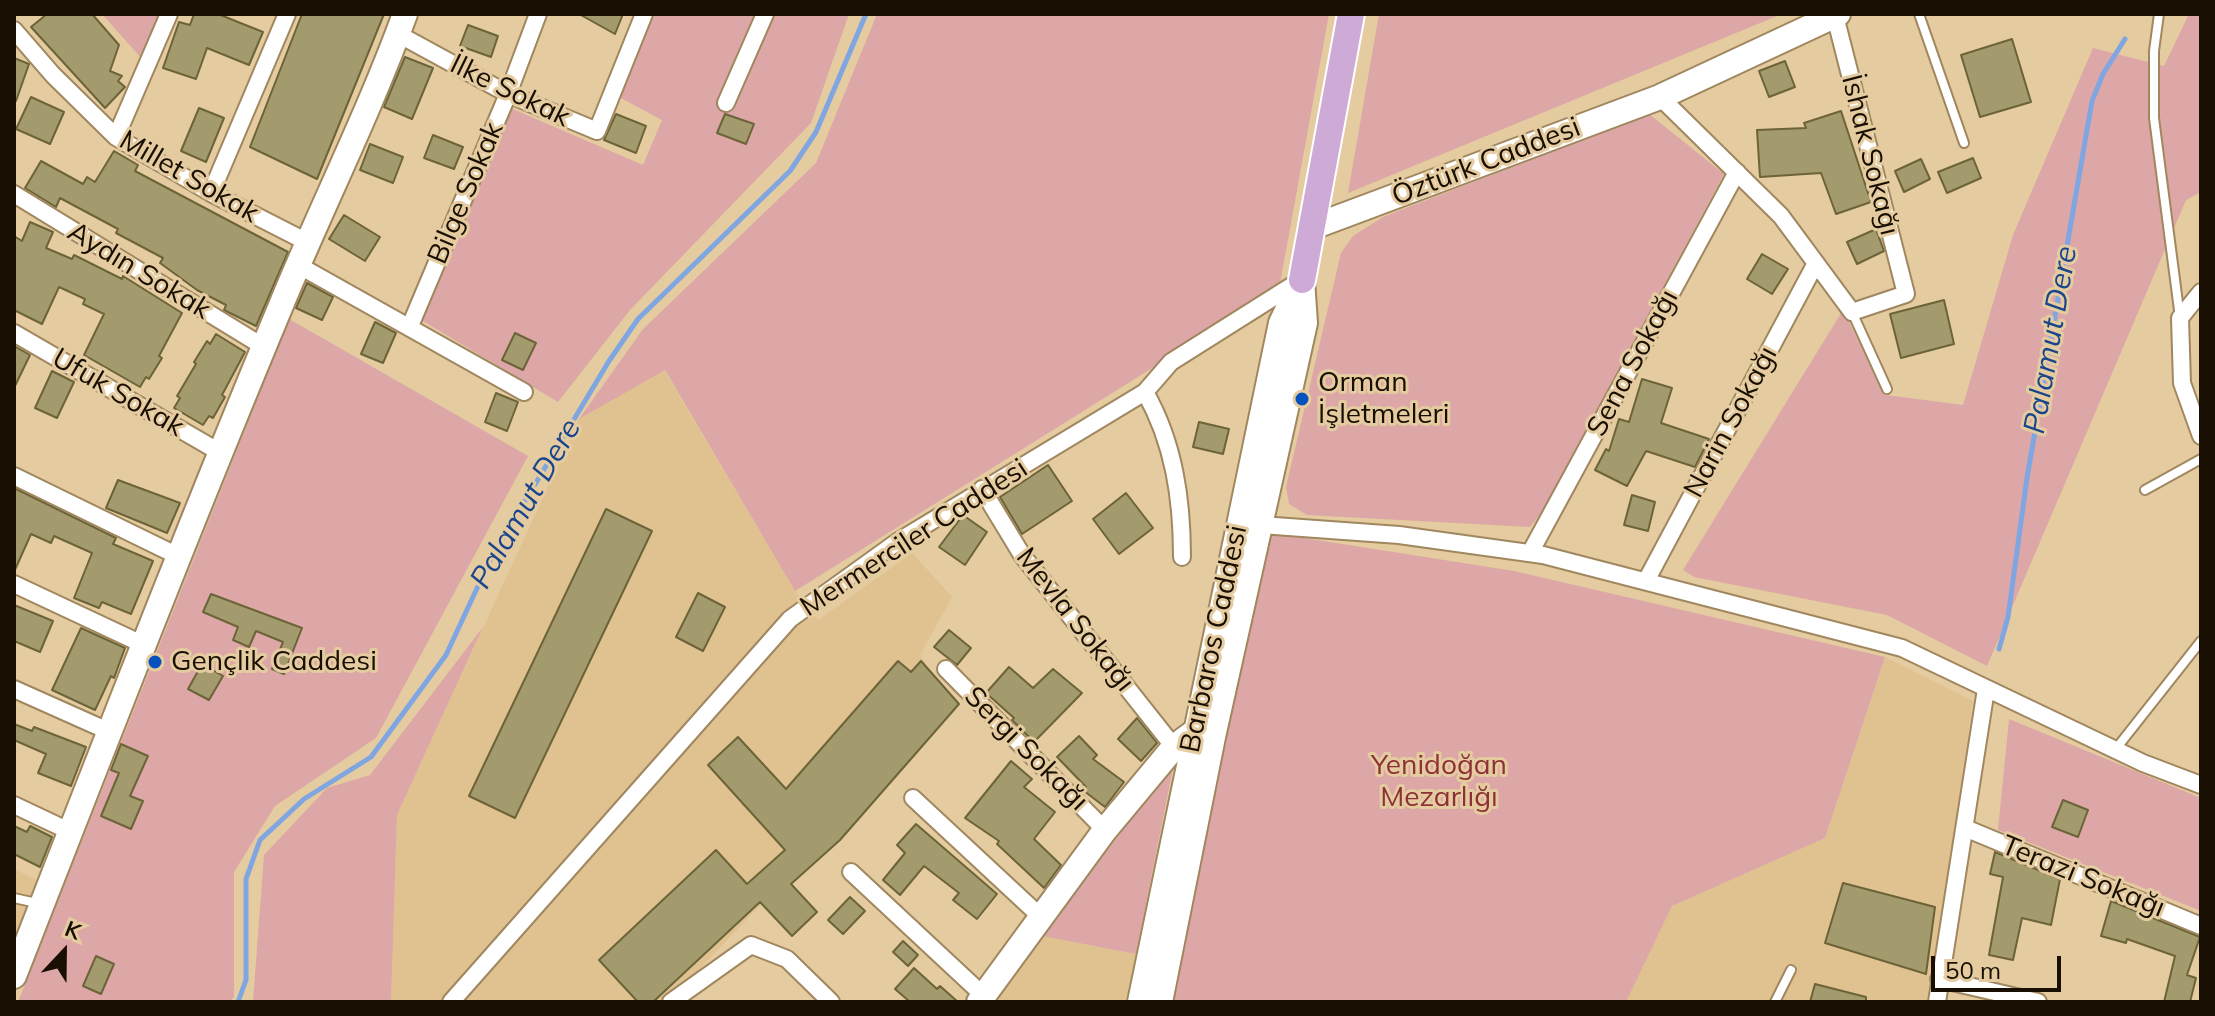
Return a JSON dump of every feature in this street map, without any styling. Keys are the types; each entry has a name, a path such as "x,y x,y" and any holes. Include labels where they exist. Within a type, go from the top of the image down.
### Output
{"main road":[{"name":"Barbaros Caddesi","path":"1140,1002 1251,521 1305,323 1302,280 1351,14"},
{"name":"Öztürk Caddesi","path":"1313,227 1660,97 1836,15"},
{"path":"14,976 142,644 303,253 371,107 402,24"},
{"name":"Barbaros Caddesi","path":"1160,1002 1203,735"},
{"path":"981,999 1105,830 1174,747 1203,735"}],"street":[{"path":"116,137 169,14"},
{"path":"211,193 287,14"},
{"name":"Bilge Sokak","path":"410,326 508,94 538,14"},
{"name":"İlke Sokak","path":"402,24 508,94 597,131 644,14"},
{"path":"726,103 765,14"},
{"name":"İshak Sokağı","path":"1836,15 1906,294 1852,312"},
{"name":"Millet Sokak","path":"14,30 53,75 116,137 211,193 410,326 524,392"},
{"path":"1660,97 1781,216 1852,312"},
{"name":"Sena Sokağı","path":"1530,553 1737,172"},
{"name":"Aydın Sokak","path":"14,194 264,347"},
{"name":"Narin Sokağı","path":"1646,581 1816,263"},
{"name":"Mermerciler Caddesi","path":"451,1002 790,619 897,542 1145,392 1171,362 1302,280"},
{"path":"2201,292 2180,318 2182,383 2201,436"},
{"name":"Ufuk Sokak","path":"14,333 221,453"},
{"path":"1145,392 1163,423 1175,471 1182,525 1182,557"},
{"path":"14,476 178,556"},
{"name":"Mevla Sokağı","path":"982,489 1022,555 1174,747"},
{"path":"1251,521 1399,535 1530,553 1902,648 2115,750 2201,785"},
{"path":"14,584 142,644"},
{"name":"Sergi Sokağı","path":"946,669 1105,830"},
{"path":"14,689 108,731"},
{"path":"1937,1002 1986,689"},
{"path":"913,798 1041,917"},
{"path":"14,805 69,831"},
{"name":"Terazi Sokağı","path":"1965,828 2201,926"},
{"path":"851,872 981,999"},
{"path":"675,1001 751,945 787,959 831,1002"},
{"path":"1939,979 2038,1002"}],"lane":[{"path":"1919,14 1964,143"},
{"path":"2159,14 2154,51 2154,118 2180,318"},
{"path":"1852,312 1887,389"},
{"path":"2145,490 2201,459"},
{"path":"2115,750 2201,641"},
{"path":"14,898 41,904"},
{"path":"1775,1002 1791,970"}],"shaded area":[{"path":"664,370 795,591 818,620 912,553 952,597 920,655 951,705 668,1002 391,1002 397,815 579,419"},
{"path":"1885,657 1973,701 1930,1002 1626,1002 1672,906 1825,838"},
{"path":"14,869 41,882 14,947"},
{"path":"1042,936 1136,954 1125,1002 993,1002"}],"green space":[{"path":"102,14 159,14 142,59"},
{"path":"650,14 849,14 811,123 630,310 558,402 418,318 508,107 643,165 662,120 619,97"},
{"path":"877,14 1329,14 1279,289 795,591 665,370 579,419 643,329 816,163"},
{"path":"1379,14 1782,14 1348,193"},
{"path":"2189,14 2201,14 2201,192 2186,200 1987,666 1887,615 1694,577 1683,570 1843,310 1886,395 1963,405 2013,235 2093,48 2164,66"},
{"path":"1649,114 1724,174 1542,512 1530,527 1307,515 1289,504 1286,487 1341,253 1353,236 1383,217"},
{"path":"289,319 528,456 376,738 275,806 234,872 234,997 229,1002 18,1002"},
{"name":"Yenidoğan Mezarlığı","path":"1266,532 1514,571 1885,657 1825,838 1672,906 1626,1002 1169,1002"},
{"path":"483,627 397,815 391,1002 253,1001 264,855 327,788 370,775"},
{"path":"2009,719 2201,798 2201,911 1998,830"},
{"path":"1174,763 1136,954 1042,936"}],"building":[{"path":"47,14 92,14 119,45 110,71 122,76 118,81 125,87 105,108 31,27"},
{"path":"194,14 218,14 263,32 249,65 207,48 196,79 163,68 179,22 190,25"},
{"path":"302,14 384,14 317,179 250,147"},
{"path":"579,14 623,14 615,34"},
{"path":"468,25 498,36 491,57 460,46"},
{"path":"2012,39 2031,102 1980,117 1961,55"},
{"path":"405,57 433,68 412,119 384,107"},
{"path":"14,58 29,64 16,101 14,100"},
{"path":"1785,61 1795,87 1769,97 1759,71"},
{"path":"31,97 64,112 50,144 16,129"},
{"path":"199,108 224,118 206,162 181,151"},
{"path":"1841,111 1871,202 1836,214 1821,173 1760,177 1757,130 1806,128 1804,123"},
{"path":"616,114 646,126 636,153 604,140"},
{"path":"725,114 754,124 746,144 717,133"},
{"path":"433,135 463,147 454,169 424,158"},
{"path":"370,144 403,157 393,183 360,170"},
{"path":"114,151 138,165 135,171 288,252 256,326 224,310 226,305 197,290 160,263 163,258 116,233 118,229 60,198 56,207 25,188 41,161 83,184 87,177 95,182"},
{"path":"1973,158 1981,178 1947,193 1938,172"},
{"path":"1921,159 1930,179 1904,192 1895,171"},
{"path":"344,215 380,237 365,261 329,239"},
{"path":"30,222 53,232 46,248 72,259 74,255 122,279 123,276 182,313 159,356 162,358 140,387 84,355 104,314 83,304 85,299 59,287 42,324 14,310 14,236 22,241"},
{"path":"1876,229 1884,251 1857,264 1847,242"},
{"path":"1762,254 1788,269 1772,294 1747,279"},
{"path":"307,283 333,297 322,320 296,308"},
{"path":"1944,300 1954,344 1901,358 1890,314"},
{"path":"375,322 396,333 383,363 361,354"},
{"path":"515,333 536,343 523,370 502,360"},
{"path":"216,334 245,352 213,418 209,416 203,425 174,408 180,398 177,396 196,364 194,362 207,341 210,344"},
{"path":"14,346 30,355 14,388"},
{"path":"52,371 74,382 57,418 35,408"},
{"path":"1642,379 1672,388 1661,423 1709,439 1695,467 1646,451 1627,486 1595,470 1606,449 1609,451 1619,419 1629,422"},
{"path":"496,393 518,402 507,431 485,422"},
{"path":"1199,422 1229,429 1223,454 1193,447"},
{"path":"1048,465 1072,501 1022,534 1000,497"},
{"path":"118,480 180,503 167,533 106,508"},
{"path":"14,488 116,538 113,544 153,561 131,614 102,602 99,608 74,598 92,553 54,536 51,543 31,534 14,572"},
{"path":"1126,493 1153,528 1119,554 1093,519"},
{"path":"1632,495 1655,502 1648,531 1624,525"},
{"path":"606,509 652,531 515,818 469,796"},
{"path":"963,515 987,532 965,565 939,547"},
{"path":"698,593 725,607 703,651 676,637"},
{"path":"211,594 302,628 284,674 272,669 283,642 256,631 249,647 233,640 238,627 203,612"},
{"path":"14,605 53,621 40,652 14,641"},
{"path":"81,628 125,648 114,678 111,676 95,710 52,690"},
{"path":"949,630 971,648 957,665 934,647"},
{"path":"898,661 911,672 921,661 959,704 840,840 791,884 817,912 792,936 760,902 653,1002 638,1002 599,960 716,850 747,884 785,850 708,765 738,737 786,789"},
{"path":"202,664 223,676 209,700 188,689"},
{"path":"1009,667 1033,688 1053,669 1082,693 1034,742 1012,720 1014,718 986,693"},
{"path":"1137,718 1157,743 1141,761 1118,739"},
{"path":"14,724 32,731 34,727 86,747 71,786 38,773 46,754 14,740"},
{"path":"1079,736 1097,755 1093,759 1124,782 1105,807 1084,791 1086,787 1057,757"},
{"path":"121,744 148,756 130,796 143,801 131,829 101,816 119,773 111,770"},
{"path":"1011,761 1032,779 1024,787 1055,812 1034,839 1061,865 1044,888 997,844 999,841 965,818"},
{"path":"2063,800 2088,810 2078,837 2052,827"},
{"path":"916,824 997,894 977,919 953,900 959,893 924,866 900,895 883,880 905,853 897,845"},
{"path":"14,826 27,832 30,826 52,837 40,867 14,854"},
{"path":"1995,852 2060,879 2051,925 2022,918 2013,960 1989,955 2003,877 1990,874"},
{"path":"1843,883 1935,907 1926,974 1825,943"},
{"path":"850,897 865,911 843,934 828,920"},
{"path":"2111,901 2200,937 2187,975 2196,978 2190,1002 2164,1002 2175,956 2127,939 2126,943 2101,936"},
{"path":"903,941 918,955 908,966 893,952"},
{"path":"96,956 114,964 101,994 83,986"},
{"path":"914,968 937,989 940,986 958,1002 910,1002 895,989"},
{"path":"1815,984 1866,997 1866,1002 1810,1002"}],"waterway":[{"name":"Palamut Dere","path":"238,1002 246,980 246,879 260,840 304,799 371,757 446,655 492,556 609,361 638,319 790,171 816,132 866,14"},
{"name":"Palamut Dere","path":"1999,649 2008,617 2027,478 2092,101 2103,74 2125,39"}],"place":[{"name":"Orman İşletmeleri","path":"1302,399"},
{"name":"Gençlik Caddesi","path":"155,662"}]}
